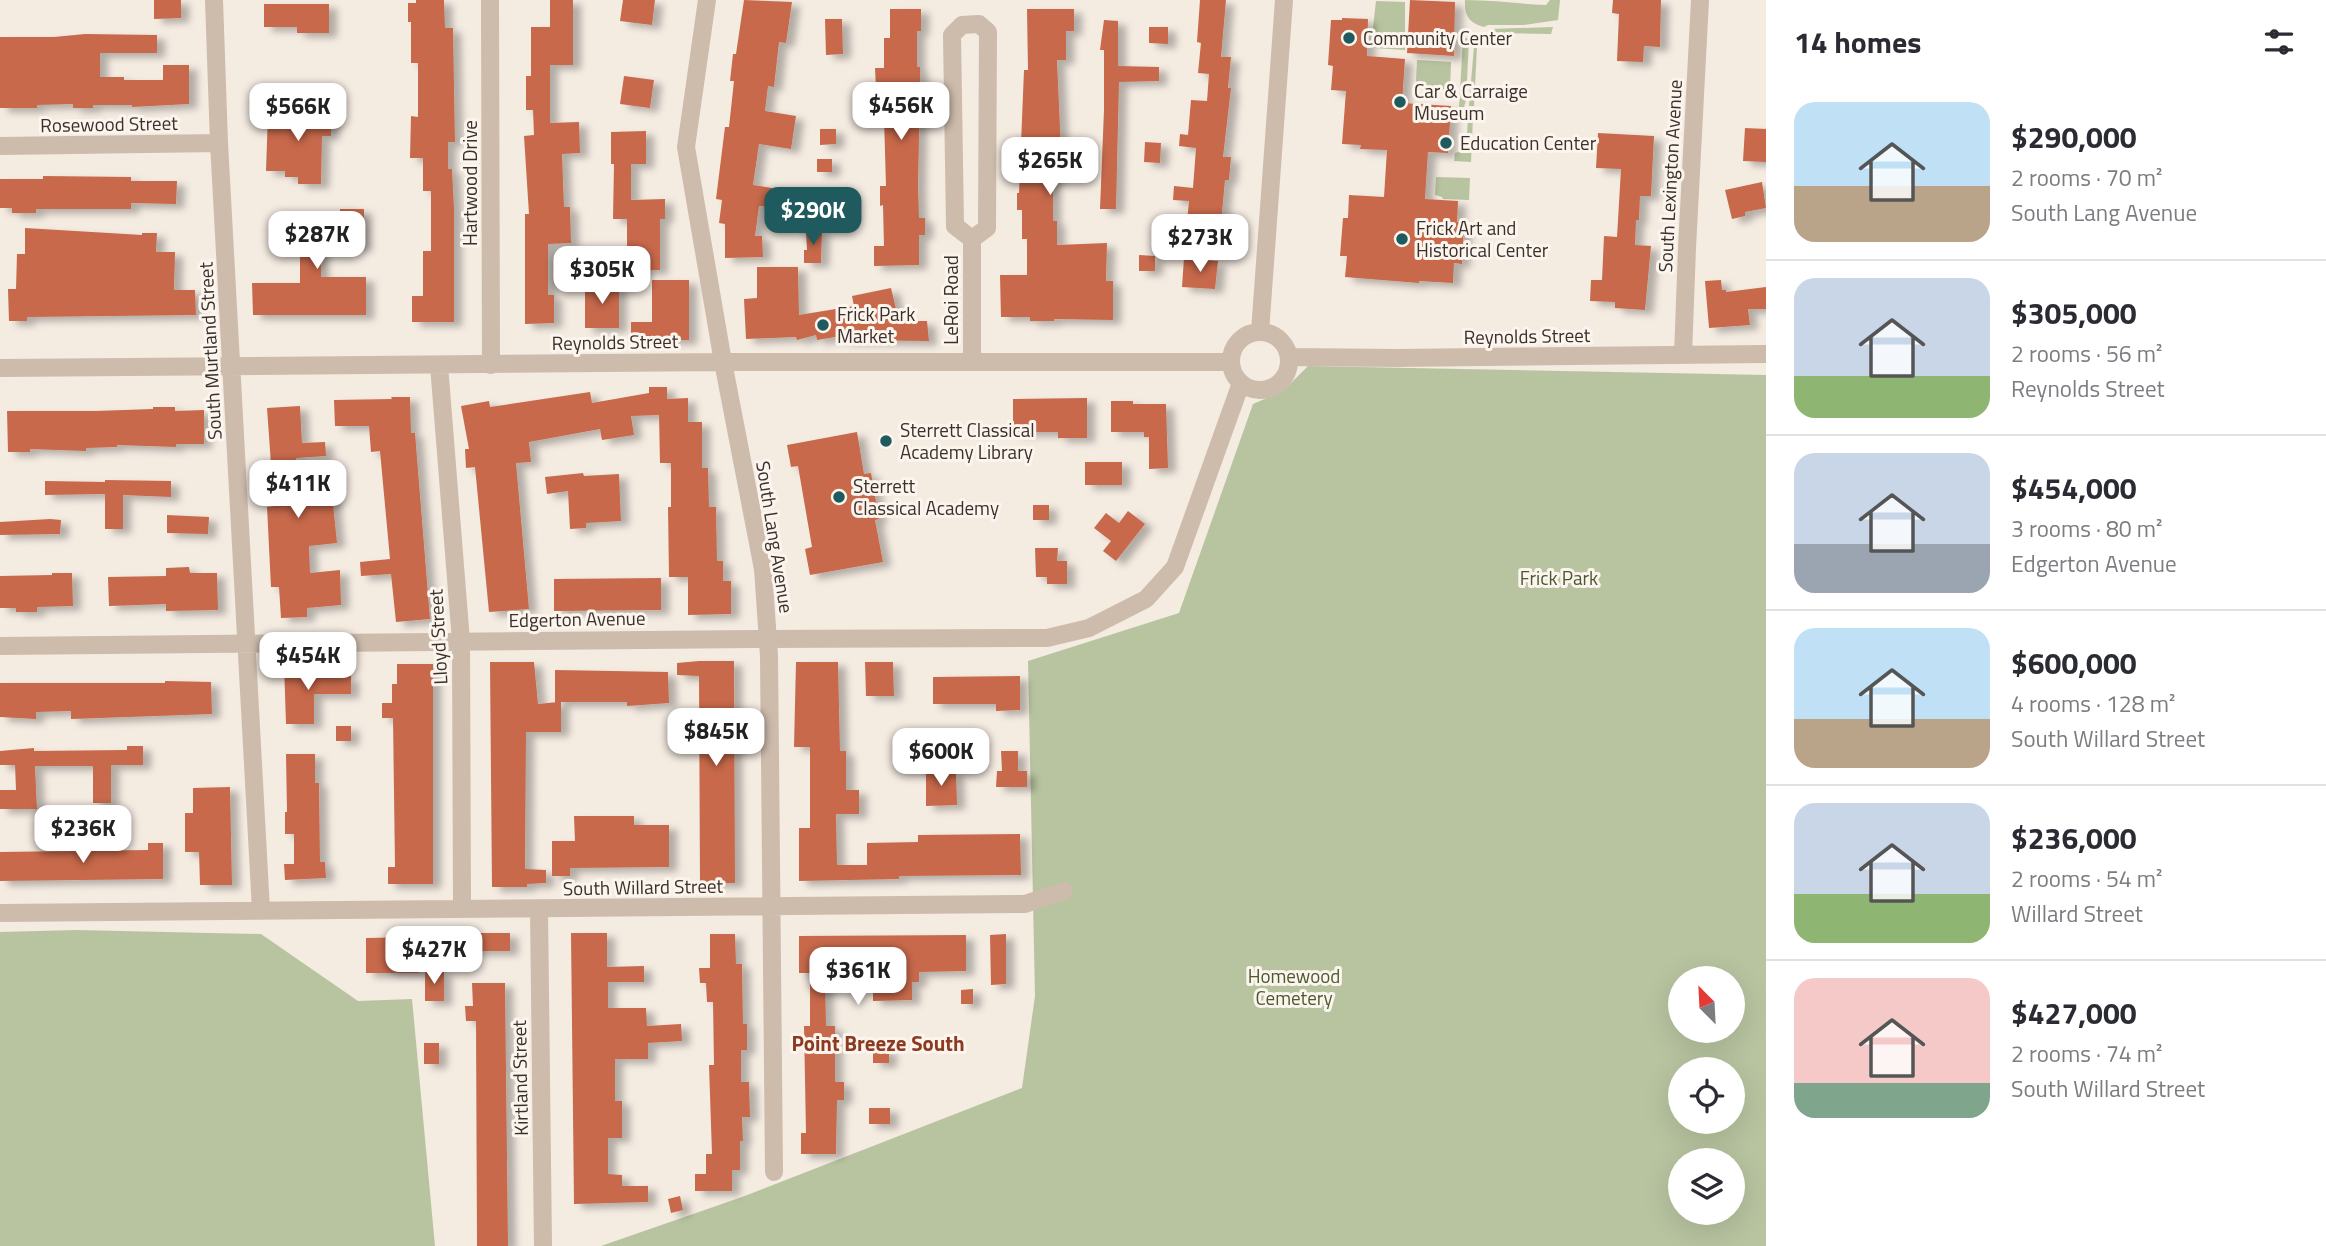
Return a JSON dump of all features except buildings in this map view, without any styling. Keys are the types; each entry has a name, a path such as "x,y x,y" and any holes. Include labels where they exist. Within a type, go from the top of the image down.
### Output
{"street":[{"name":"South Murtland Street","path":"214,0 219,144 261,910"},
{"name":"Hartwood Drive","path":"490,0 491,365"},
{"name":"South Lang Avenue","path":"707,0 686,147 723,362 763,569 769,639 774,1172"},
{"path":"1260,332 1284,0"},
{"name":"South Lexington Avenue","path":"1684,355 1686,248 1700,0"},
{"name":"LeRoi Road","path":"979,24 988,32 987,228 972,239 955,226 952,34 962,25 979,24"},
{"name":"Rosewood Street","path":"0,146 219,144"},
{"name":"LeRoi Road","path":"972,239 972,362"},
{"path":"1260,332 1275,335 1283,342 1289,357 1286,375 1273,387 1263,390 1252,389 1241,383 1234,374 1231,362 1237,343 1245,336 1260,332"},
{"name":"Reynolds Street","path":"1289,357 1766,354"},
{"name":"Reynolds Street","path":"0,368 723,362 1231,362"},
{"name":"Lloyd Street","path":"439,365 461,641 463,908"},
{"name":"Edgerton Avenue","path":"0,646 1046,638 1089,628 1146,599 1175,567 1241,383"},
{"name":"South Willard Street","path":"0,913 1025,904 1064,891"},
{"name":"Kirtland Street","path":"539,909 543,1246"}],"green space":[{"path":"1465,0 1546,5 1550,0 1560,0 1558,20 1484,27 1469,18"},
{"path":"1376,1 1405,2 1405,50 1374,48 1371,45"},
{"path":"1553,27 1551,34 1490,33 1491,29"},
{"path":"1469,39 1466,100 1464,107 1459,107 1463,40"},
{"path":"1474,46 1477,47 1474,106 1469,106"},
{"path":"1417,60 1451,62 1450,91 1419,87 1416,82"},
{"path":"1468,117 1473,117 1471,162 1454,161 1455,153 1466,150"},
{"path":"1436,177 1470,178 1469,200 1443,199 1435,195"},
{"path":"1308,366 1766,375 1766,1246 601,1246 742,1197 1022,1088 1035,996 1028,661 1179,613 1253,404 1283,391"},
{"path":"77,930 261,934 358,1001 412,999 435,1246 0,1246 0,932"}],"place":[{"name":"Community Center","path":"1349,38"},
{"name":"Car & Carraige Museum","path":"1400,102"},
{"name":"Education Center","path":"1446,143"},
{"name":"Frick Art and Historical Center","path":"1402,239"},
{"name":"Frick Park Market","path":"823,325"},
{"name":"Sterrett Classical Academy Library","path":"886,441"},
{"name":"Sterrett Classical Academy","path":"839,497"}],"district":[{"name":"Point Breeze South","path":"878,1044"}],"park label":[{"name":"Frick Park","path":"1559,578"},
{"name":"Homewood Cemetery","path":"1294,987"}]}
